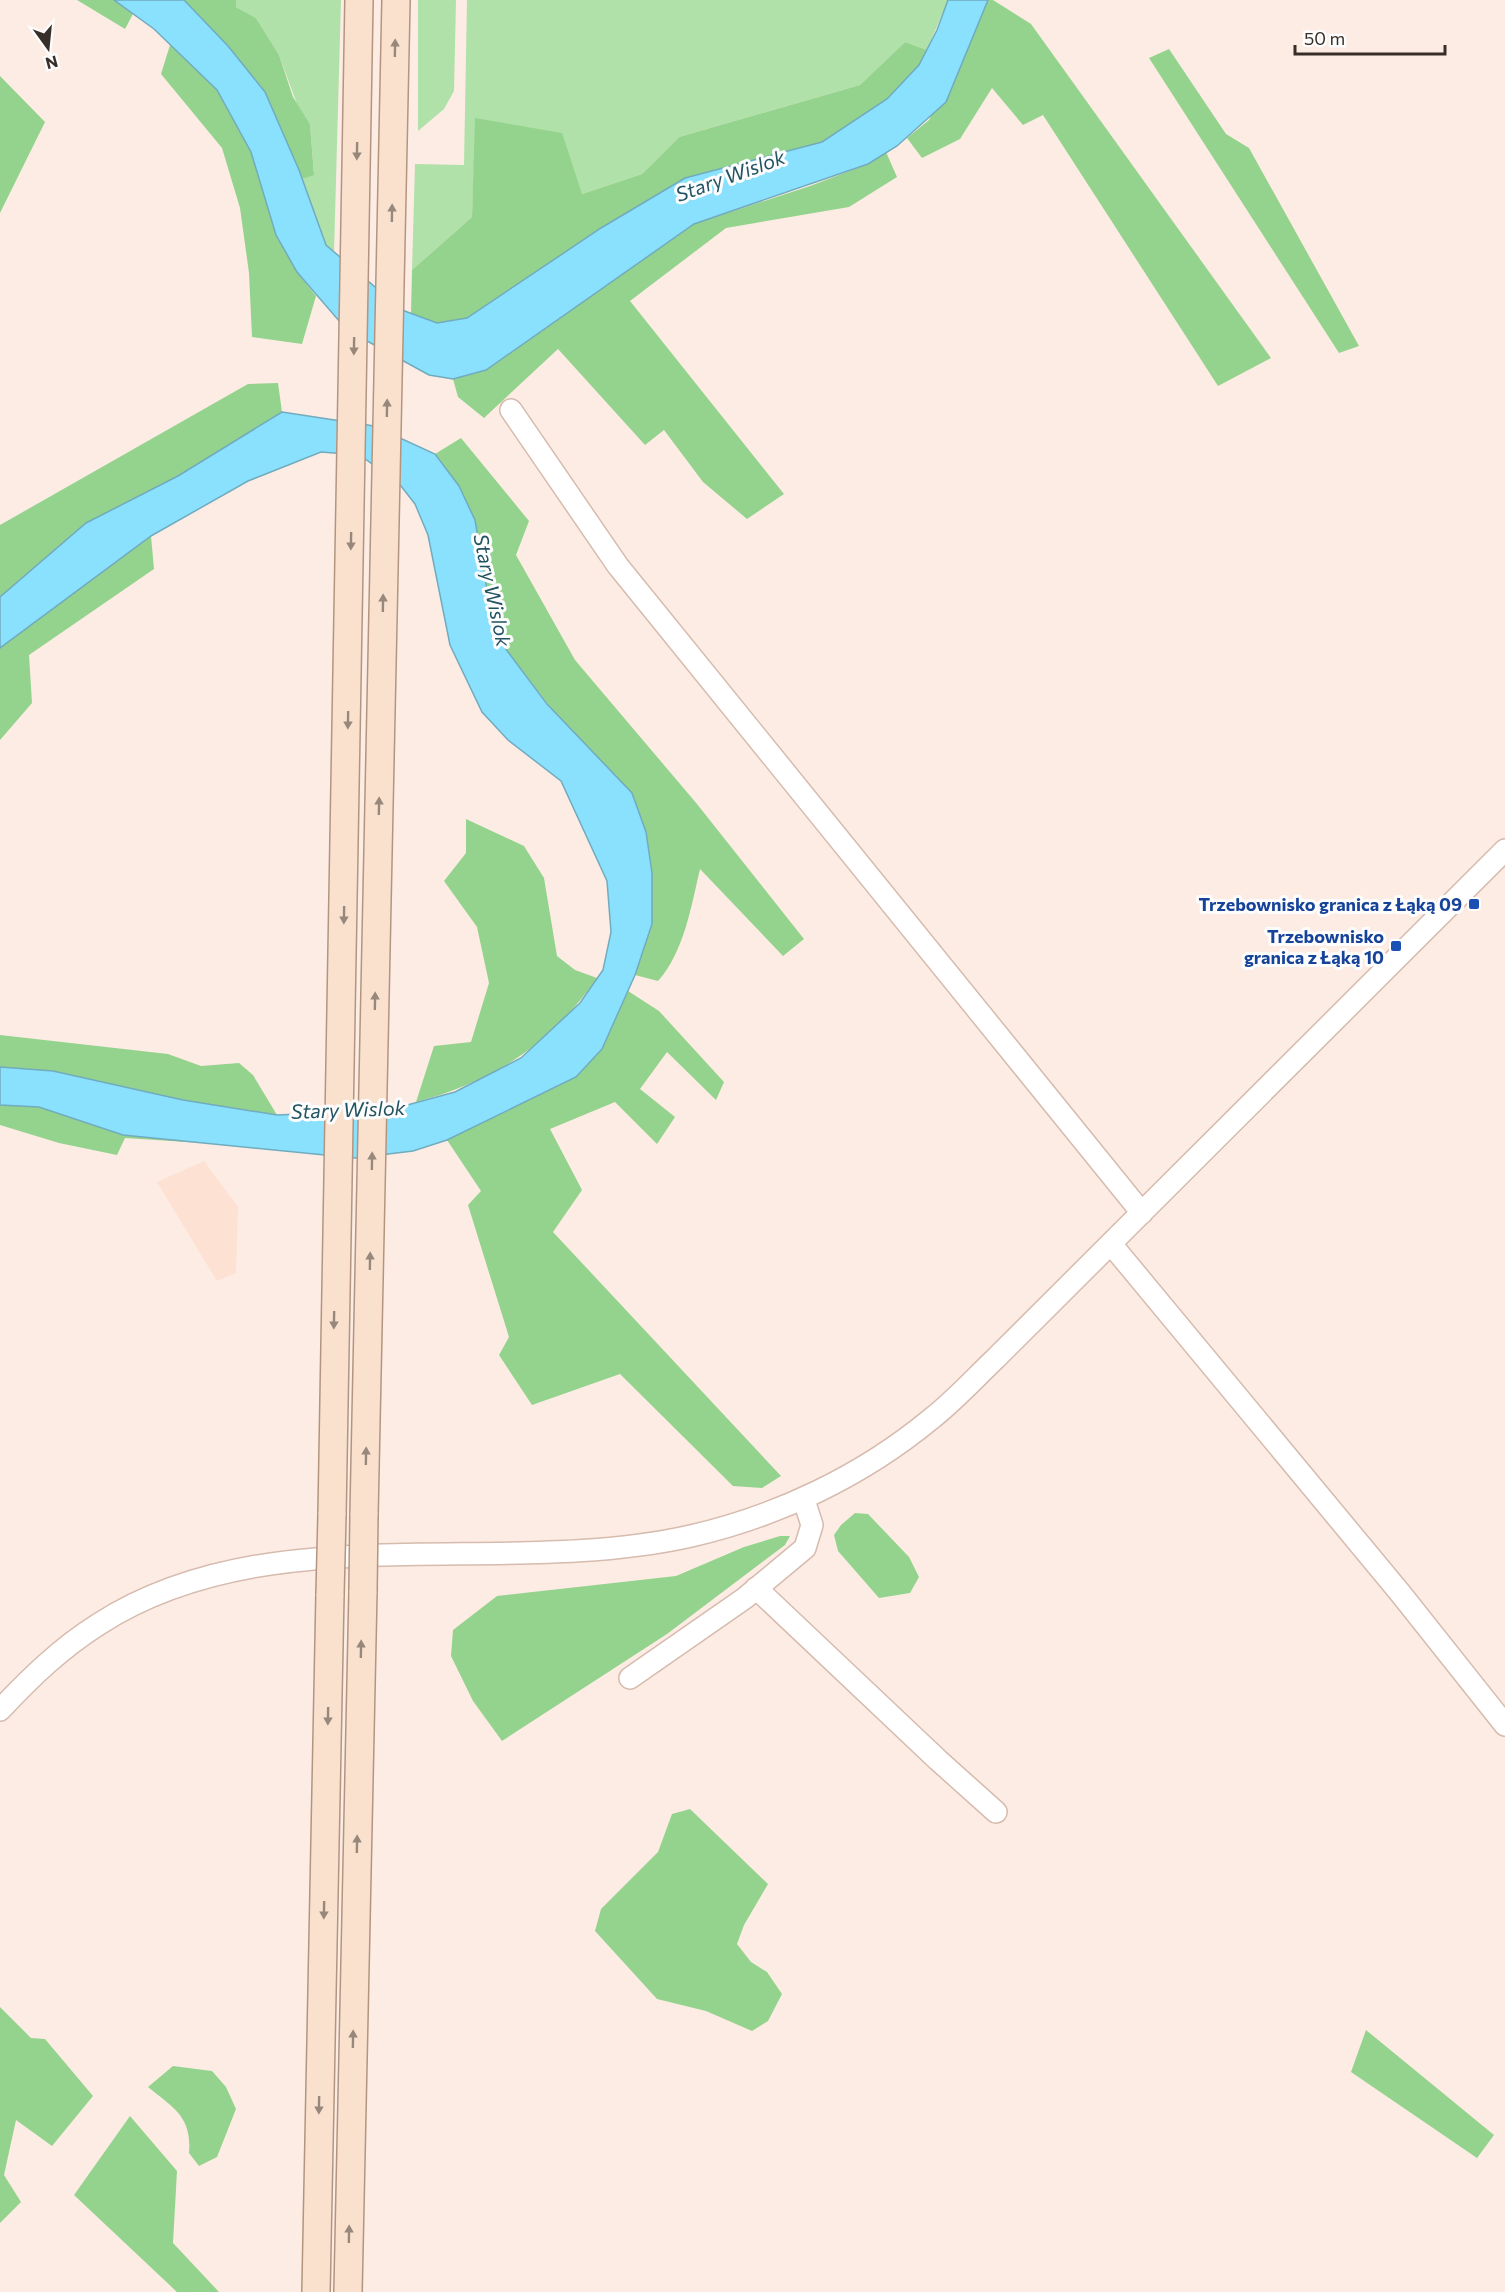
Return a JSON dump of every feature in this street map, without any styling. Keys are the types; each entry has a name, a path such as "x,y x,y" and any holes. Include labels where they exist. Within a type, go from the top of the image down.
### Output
{"main road":[{"path":"316,2292 332,1515 335,1220 341,1061 349,662 359,0"},
{"path":"348,2292 396,0"}],"street":[{"path":"511,410 618,566 1142,1213"},
{"path":"0,1710 55,1655 101,1622 153,1596 197,1580 286,1562 399,1555 582,1551 627,1547 692,1536 804,1500 871,1462 932,1419 1111,1244 1505,850"},
{"path":"1111,1244 1401,1594 1505,1725"},
{"path":"630,1678 756,1588 805,1548 812,1525 804,1500"},
{"path":"756,1588 996,1812"}],"shaded area":[{"path":"204,1161 238,1207 236,1273 217,1281 157,1182"}],"green space":[{"path":"77,0 114,0 133,14 125,29"},
{"path":"184,0 236,0 236,7 256,18 279,55 293,97 310,124 314,175 302,179 265,92 228,46"},
{"path":"236,0 341,0 334,252 326,245 302,179 314,174 310,124 297,104 279,55 256,18 236,7"},
{"path":"418,0 456,0 454,91 444,109 418,131"},
{"path":"467,0 948,0 927,50 905,42 860,85 679,137 642,174 582,194 474,166 472,217 412,270 415,164 464,165"},
{"path":"988,0 993,0 1031,24 1271,358 1218,386 1043,115 1023,125 992,88 960,139 922,158 907,138 929,120"},
{"path":"905,42 927,50 919,65 887,99 822,142 685,178 601,228 467,318 437,323 411,314 412,270 472,217 475,118 562,133 582,194 642,174 679,137 860,85"},
{"path":"170,45 217,90 251,152 276,235 297,272 316,296 302,344 252,337 249,273 240,208 222,148 161,74"},
{"path":"1169,49 1226,134 1249,148 1359,346 1339,353 1149,58"},
{"path":"0,76 45,122 0,213"},
{"path":"886,152 897,177 849,207 726,228 630,301 784,494 747,519 703,482 664,430 645,445 558,349 484,418 458,397 453,379 486,370 694,224 810,186 868,164"},
{"path":"278,383 282,412 178,476 86,523 0,597 0,525 248,384"},
{"path":"461,438 529,521 516,555 575,660 697,804 804,939 783,956 700,869 690,913 680,943 667,969 658,981 635,975 652,924 652,874 646,832 505,648 435,454"},
{"path":"151,536 154,569 29,655 32,703 0,740 0,648"},
{"path":"466,819 524,846 544,878 557,956 575,970 597,978 560,1022 518,1057 470,1083 416,1102 434,1046 471,1042 489,983 477,927 444,881 466,853"},
{"path":"628,991 659,1011 724,1082 716,1100 667,1052 640,1089 675,1117 657,1144 615,1102 550,1129 582,1190 553,1232 781,1476 762,1488 733,1486 620,1374 532,1405 499,1355 509,1337 468,1205 481,1191 447,1140 576,1077 602,1049"},
{"path":"0,1035 168,1054 201,1066 239,1063 253,1075 277,1115 183,1100 53,1071 0,1067"},
{"path":"0,1105 39,1107 123,1135 202,1143 125,1138 117,1155 59,1143 0,1125"},
{"path":"855,1513 868,1514 909,1557 919,1577 910,1593 879,1598 838,1551 834,1535 841,1525"},
{"path":"780,1536 790,1536 785,1545 667,1634 502,1741 473,1701 451,1656 453,1630 497,1596 676,1576 744,1547"},
{"path":"690,1809 768,1884 744,1925 737,1944 751,1962 767,1972 782,1994 768,2021 752,2031 706,2011 657,1999 595,1931 601,1909 658,1852 672,1814"},
{"path":"0,2007 31,2038 45,2039 93,2096 52,2146 16,2120 4,2175 21,2202 0,2223"},
{"path":"1366,2030 1494,2135 1477,2158 1351,2072"},
{"path":"173,2066 212,2071 226,2087 236,2109 217,2157 199,2166 189,2153 188,2130 179,2114 148,2087"},
{"path":"130,2116 177,2171 173,2243 219,2292 177,2292 74,2195"}],"water":[{"name":"Stary Wislok","path":"114,0 184,0 228,46 265,92 299,170 326,245 402,310 437,323 467,318 601,228 685,178 822,142 887,99 919,65 937,30 948,0 988,0 946,102 897,146 868,164 694,224 486,370 453,379 429,375 369,342 340,322 297,272 276,235 251,152 217,90 154,29"},
{"path":"282,412 374,426 435,454 459,486 475,520 488,596 505,648 547,704 632,793 646,832 652,873 652,924 635,975 602,1049 576,1077 447,1140 413,1151 355,1158 123,1135 39,1107 0,1105 0,1067 53,1071 183,1100 277,1115 389,1110 455,1092 521,1058 580,1003 603,970 611,932 607,881 561,781 508,740 482,712 450,645 428,535 415,504 401,486 360,455 321,452 248,481 151,536 0,648 0,597 86,523 178,476"}],"place":[{"name":"Trzebownisko granica z Łąką 09","path":"1474,904"},
{"name":"Trzebownisko granica z Łąką 10","path":"1396,946"}]}
